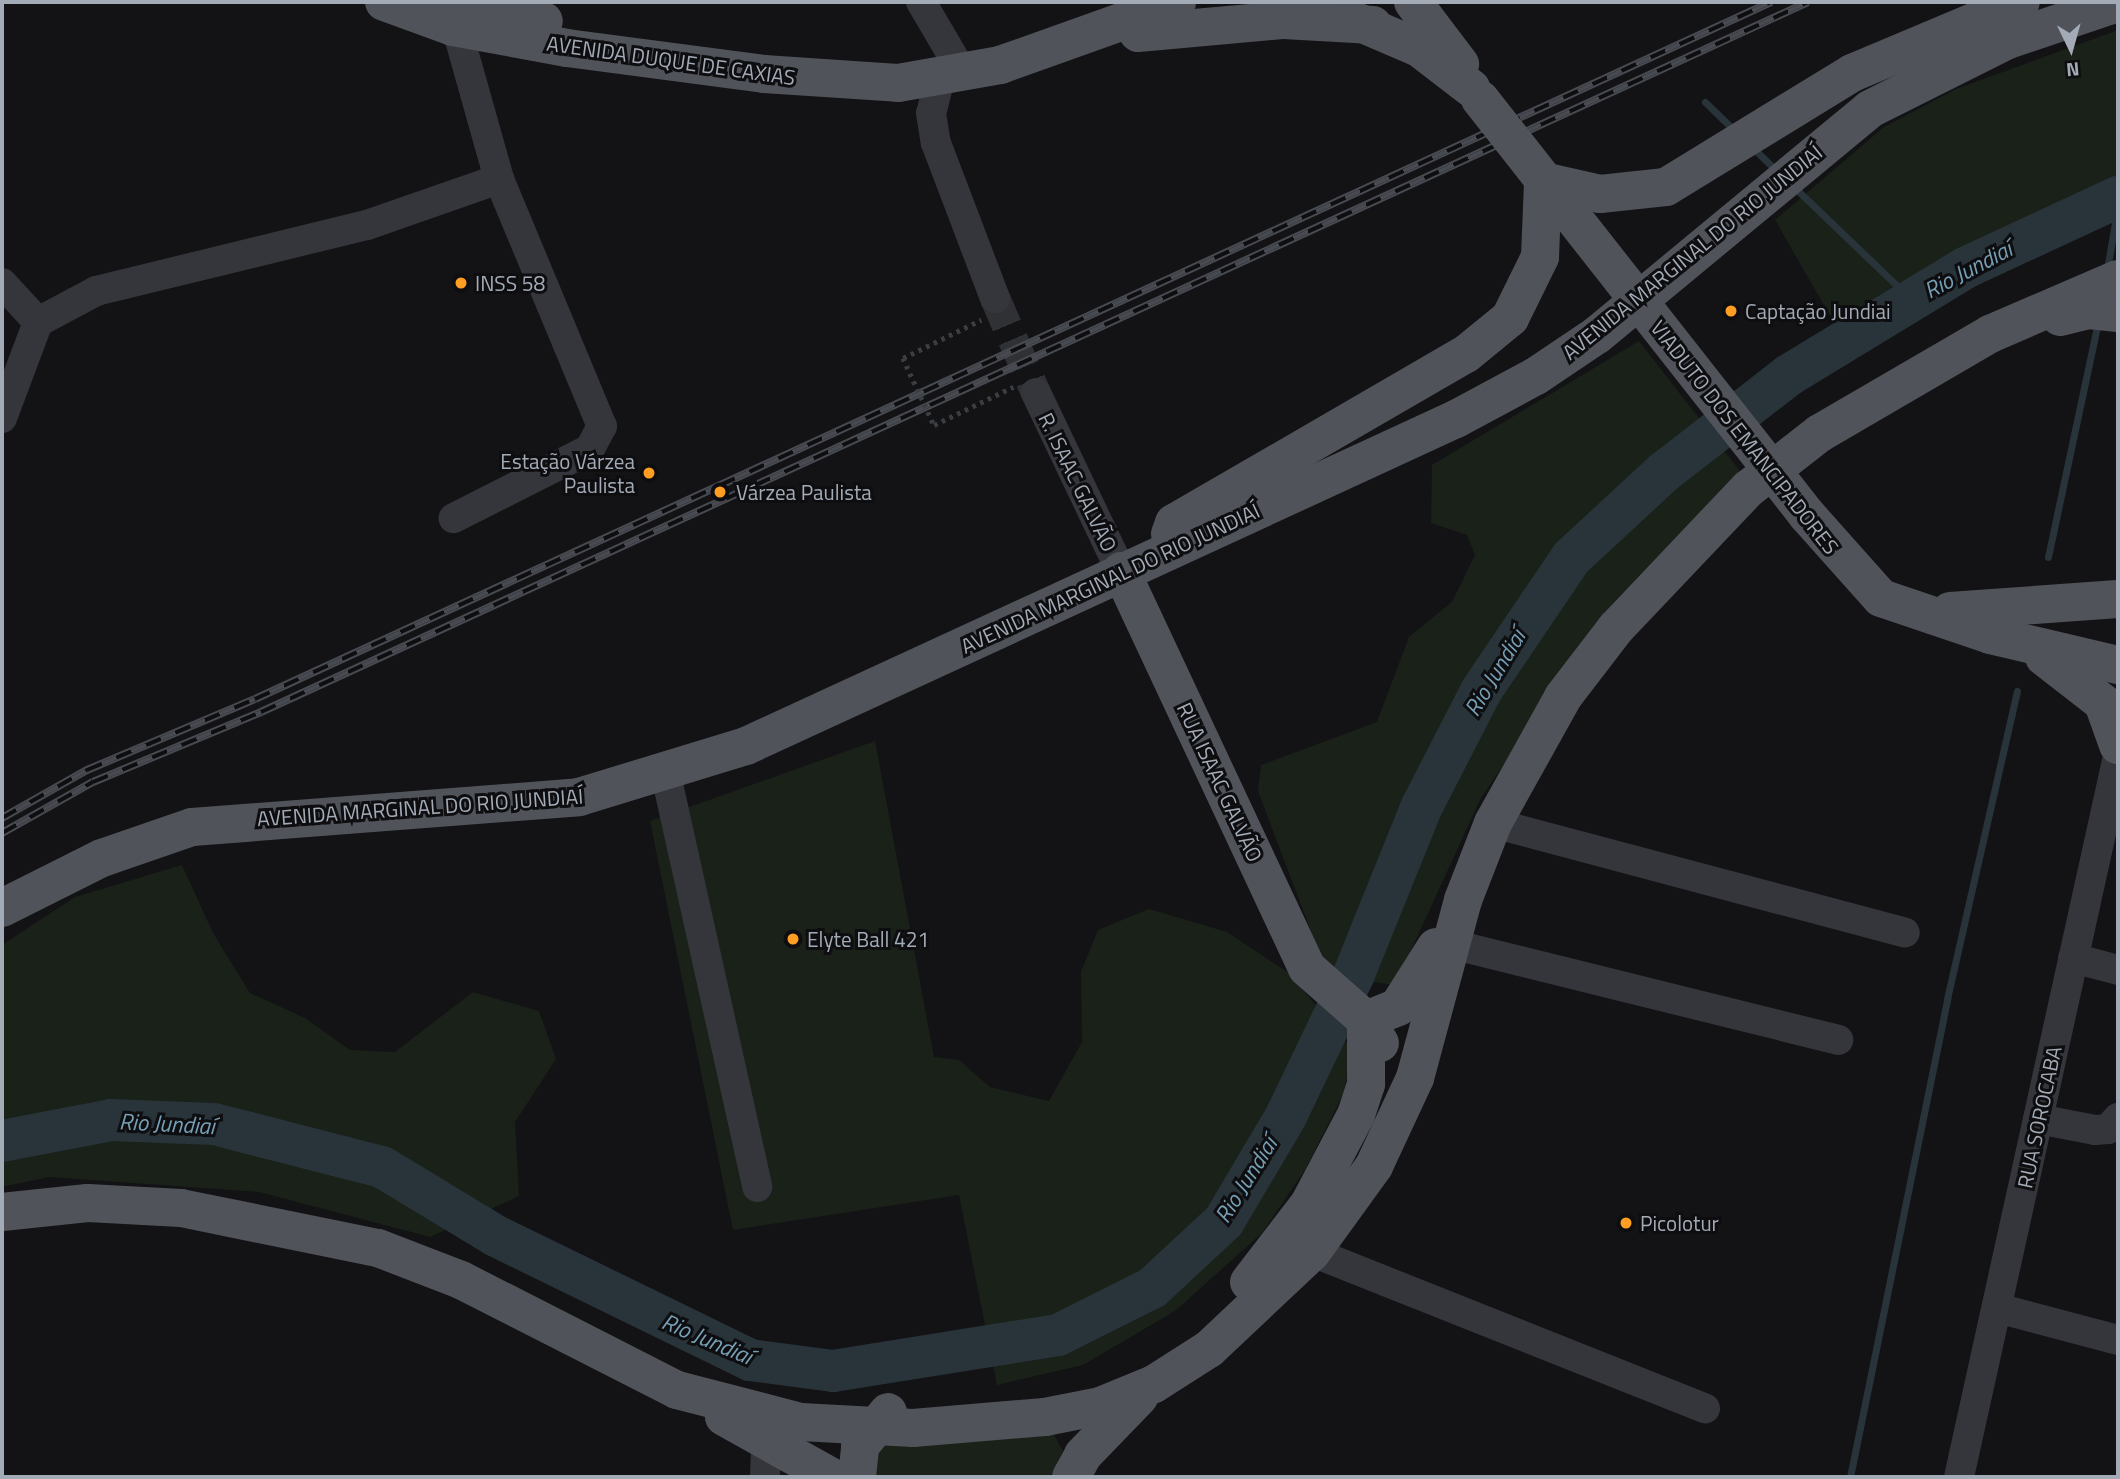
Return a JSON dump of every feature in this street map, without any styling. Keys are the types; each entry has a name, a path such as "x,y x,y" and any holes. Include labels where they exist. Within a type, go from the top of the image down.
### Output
{"main road":[{"path":"384,2 456,10"},
{"path":"1007,62 1021,48 1115,2"},
{"path":"1007,62 1177,2"},
{"path":"1297,2 1373,25 1419,48 1476,94"},
{"path":"1413,2 1453,52 1476,94"},
{"name":"AVENIDA MARGINAL DO RIO JUNDIAÍ","path":"2,908 102,858 192,827 579,797 666,775 857,697 1165,549 1456,419 1536,376 1597,335 1870,109 2008,40 2118,3"},
{"path":"1165,549 1174,523 1466,354 1510,318 1540,257 1543,181 1600,194 1666,187 1852,73 2012,4"},
{"name":"AVENIDA DUQUE DE CAXIAS","path":"456,10 571,29 617,52 850,82 952,76 1007,62"},
{"path":"1007,62 1031,62 1159,28 1284,20 1373,25"},
{"name":"VIADUTO DOS EMANCIPADORES","path":"1476,94 1853,573 1881,598 1990,635"},
{"path":"1071,1477 1115,1418 1154,1384 1209,1349 1312,1252 1374,1166 1415,1078 1463,900 1493,823 1563,697 1616,628 1748,489 1820,433 1990,334 2118,279"},
{"path":"1990,334 2089,310 2118,313"},
{"name":"RUA ISAAC GALVÃO","path":"1121,571 1307,968 1348,1006 1389,1072 1374,1166"},
{"path":"1913,611 2033,609 2115,594"},
{"path":"1990,635 2118,665"},
{"path":"1990,635 2058,663 2085,683 2103,703 2118,745"},
{"path":"857,1477 860,1446 871,1427 888,1411 1095,1382 1189,1336 1276,1252 1339,1153 1366,1084 1348,1006 1398,1007 1412,990 1463,900"},
{"path":"2,1212 88,1203 181,1208 378,1248 461,1280 677,1391 765,1459 832,1477"},
{"path":"677,1391 801,1422 871,1427 1045,1417 1100,1406 1154,1384"}],"street":[{"path":"921,2 952,76 931,113 936,143 991,307"},
{"path":"454,518 590,449 602,426 499,179 456,10"},
{"path":"2,418 38,322 96,292 368,225 499,179"},
{"path":"2,283 38,322"},
{"name":"R. ISAAC GALVÃO","path":"1027,389 1121,571"},
{"name":"RUA SOROCABA","path":"1959,1477 2001,1309 2038,1119 2118,756"},
{"path":"666,775 757,1187"},
{"path":"1493,823 1905,933"},
{"path":"1451,944 1838,1040"},
{"path":"2073,958 2118,970"},
{"path":"2038,1119 2095,1130 2109,1129 2118,1118"},
{"path":"1312,1252 1705,1408"},
{"path":"2001,1309 2118,1340"}],"path":[{"path":"991,307 903,358 934,425 1027,389"}],"shaded area":[{"path":"2118,30 2118,177 1840,333 1775,220 1884,127 1956,89"},
{"path":"1639,341 1740,471 1613,603 1481,798 1395,985 1328,976 1258,791 1261,765 1377,722 1409,637 1452,602 1475,555 1467,535 1431,523 1432,465"},
{"path":"875,741 934,1057 959,1060 990,1087 1049,1101 1082,1042 1081,972 1098,930 1149,909 1227,932 1289,973 1350,1047 1345,1091 1305,1170 1262,1233 1175,1311 1083,1365 997,1385 959,1195 733,1230 650,821"},
{"path":"182,865 213,933 250,993 305,1018 350,1050 395,1052 473,992 539,1011 556,1059 515,1122 519,1196 430,1237 259,1192 49,1177 2,1187 2,945 75,897"},
{"path":"1052,1431 1063,1451 1050,1477 872,1477 878,1440"}],"waterway":[{"path":"1705,102 1735,131"},
{"path":"1754,149 1778,172"},
{"path":"1794,187 1912,300"},
{"name":"Rio Jundiaí","path":"2,1141 111,1120 214,1124 382,1167 496,1236 750,1360 833,1371 1058,1335 1152,1288 1224,1221 1286,1116 1354,974 1422,806 1481,691 1571,558 1664,472 1789,375 1965,268 2118,197"},
{"path":"2107,269 2118,206"},
{"path":"2048,557 2098,322"},
{"path":"1850,1477 1947,999 2017,691"}],"tunnel":[{"path":"995,298 1036,393"}],"railway":[{"path":"2,818 87,770 255,699 1771,2"},
{"path":"2,833 93,782 261,712 1808,2"}],"place":[{"name":"INSS 58","path":"461,283"},
{"name":"Captação Jundiai","path":"1731,311"},
{"name":"Estação Várzea Paulista","path":"649,473"},
{"name":"Várzea Paulista","path":"720,492"},
{"name":"Elyte Ball 421","path":"793,939"},
{"name":"Picolotur","path":"1626,1223"}]}
